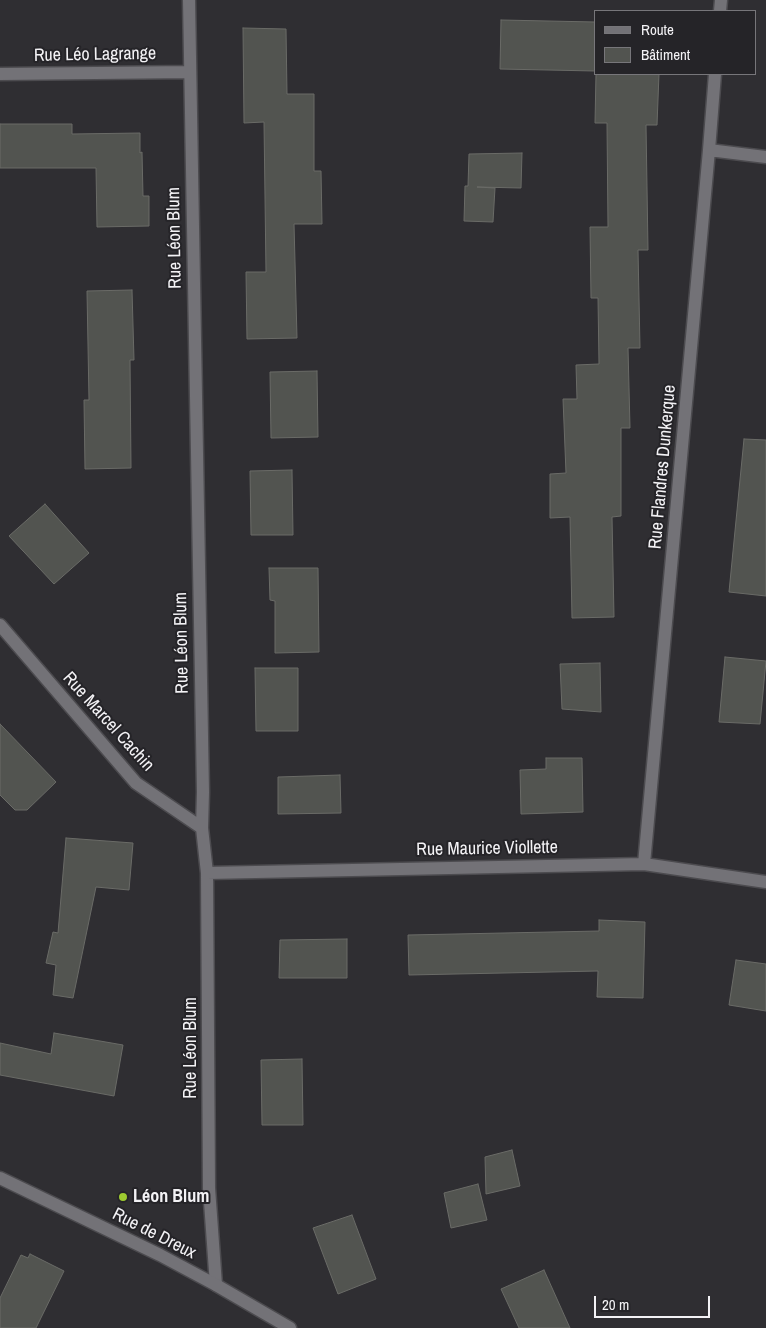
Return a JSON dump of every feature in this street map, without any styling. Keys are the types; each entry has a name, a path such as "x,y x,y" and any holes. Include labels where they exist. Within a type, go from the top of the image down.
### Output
{"street":[{"name":"Rue Léon Blum","path":"189,0 202,828 207,873 209,1188 216,1285"},
{"name":"Rue Léo Lagrange","path":"0,74 190,72"},
{"name":"Rue Flandres Dunkerque","path":"644,864 715,75"},
{"path":"709,150 766,157"},
{"name":"Rue Marcel Cachin","path":"0,625 136,783 202,828"},
{"name":"Rue Maurice Viollette","path":"207,873 644,864 766,882"},
{"name":"Rue de Dreux","path":"0,1178 160,1255 290,1328"}],"building":[{"path":"501,20 594,22 594,71 500,69"},
{"path":"243,28 286,29 287,94 314,94 314,171 321,171 322,224 294,224 297,338 247,339 246,272 266,272 264,122 244,123"},
{"path":"596,75 659,75 657,125 646,125 648,250 638,250 640,348 628,348 630,428 621,428 621,516 612,517 614,617 572,618 570,517 550,518 550,474 566,473 563,399 577,399 576,365 599,364 598,298 591,298 590,227 608,227 607,123 595,123"},
{"path":"0,124 72,124 72,134 140,133 143,196 149,196 149,226 97,227 96,168 0,168"},
{"path":"522,153 521,188 477,187 495,188 493,222 464,221 465,186 468,186 469,154"},
{"path":"132,290 134,360 130,360 131,468 85,469 84,400 89,400 87,291"},
{"path":"317,371 318,437 271,438 270,372"},
{"path":"744,439 766,440 766,596 729,592"},
{"path":"292,470 293,535 251,535 250,471"},
{"path":"45,504 89,553 54,584 9,536"},
{"path":"269,568 318,568 319,652 275,653 275,601 270,600"},
{"path":"725,657 766,661 760,724 719,722"},
{"path":"600,663 601,712 562,709 560,664"},
{"path":"255,668 298,668 298,731 256,731"},
{"path":"0,724 56,782 27,810 15,810 0,795"},
{"path":"546,758 582,758 583,812 521,814 520,770 546,769"},
{"path":"340,775 341,813 278,814 278,777"},
{"path":"66,838 133,843 129,890 96,887 73,998 53,995 56,965 46,963 53,932 58,933"},
{"path":"599,920 645,922 643,998 597,997 598,971 409,975 408,935 599,931"},
{"path":"347,939 347,978 279,978 280,940"},
{"path":"736,960 766,964 766,1011 729,1005"},
{"path":"54,1033 123,1045 114,1096 0,1075 0,1043 51,1054"},
{"path":"302,1059 303,1125 262,1125 261,1060"},
{"path":"512,1150 520,1186 486,1194 485,1157"},
{"path":"478,1184 487,1220 451,1228 444,1193"},
{"path":"352,1215 376,1279 338,1294 313,1228"},
{"path":"30,1254 64,1271 36,1328 0,1328 0,1298 21,1255 28,1258"},
{"path":"544,1270 570,1328 519,1328 501,1289"}],"place":[{"name":"Léon Blum","path":"123,1197"}]}
